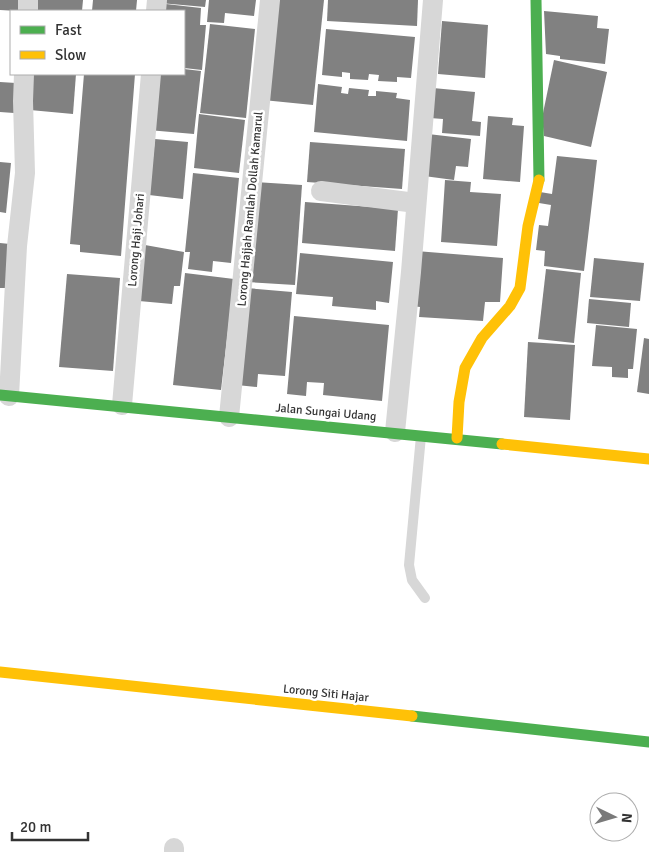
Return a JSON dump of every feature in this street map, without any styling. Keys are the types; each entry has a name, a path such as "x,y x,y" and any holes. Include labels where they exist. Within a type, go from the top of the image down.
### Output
{"street":[{"name":"Lorong Hajjah Ramlah Dollah Kamarul","path":"230,418 270,0"},
{"path":"394,432 433,0"},
{"path":"457,438 459,402 465,368 482,338 510,306 520,288 528,226 539,183 536,0"},
{"path":"4,396 25,173 22,101 24,75"},
{"name":"Lorong Haji Johari","path":"122,406 151,75"},
{"path":"321,191 416,203"},
{"name":"Jalan Sungai Udang","path":"4,396 457,438 649,459"},
{"name":"Lorong Siti Hajar","path":"0,672 649,742"}],"lane":[{"path":"422,435 409,565 412,580 425,598"}],"building":[{"path":"0,0 19,0 18,10 0,10"},
{"path":"37,0 83,0 82,10 36,10"},
{"path":"93,0 137,0 136,10 92,10"},
{"path":"160,0 206,0 205,7 160,3"},
{"path":"209,0 256,0 254,16 225,13 224,23 207,22"},
{"path":"273,0 324,0 313,105 263,100"},
{"path":"328,0 418,0 417,26 327,21"},
{"path":"166,4 201,8 200,25 206,25 202,70 185,68 185,10 165,10"},
{"path":"544,11 598,16 597,28 609,29 605,64 560,59 560,56 546,54"},
{"path":"442,21 488,25 485,78 438,74"},
{"path":"210,24 255,29 246,118 200,113"},
{"path":"326,29 415,37 411,78 397,77 397,82 378,81 379,75 369,74 368,80 350,79 350,73 342,72 342,77 322,75"},
{"path":"554,60 607,72 591,147 544,136 542,118"},
{"path":"185,69 201,71 194,134 148,130 153,75 185,75"},
{"path":"33,75 76,75 73,114 30,110"},
{"path":"84,75 135,75 121,256 80,252 80,245 70,244"},
{"path":"0,82 16,83 14,113 0,112"},
{"path":"318,84 342,87 341,93 348,94 349,88 369,90 368,96 376,96 376,91 397,93 396,98 410,100 407,141 314,132"},
{"path":"433,88 475,92 472,121 481,122 480,136 442,133 443,119 430,118"},
{"path":"199,114 245,120 239,173 194,168"},
{"path":"488,116 513,118 512,125 524,126 520,182 483,179"},
{"path":"428,134 471,139 468,167 456,166 454,180 424,176"},
{"path":"155,139 188,142 183,199 149,195"},
{"path":"310,142 405,149 402,189 307,182"},
{"path":"557,156 597,160 584,271 544,266 545,251 536,250 539,225 548,226 551,205 539,203 540,192 552,194"},
{"path":"0,162 11,163 6,213 0,212"},
{"path":"193,173 239,178 231,263 213,261 212,272 188,269 190,252 185,252"},
{"path":"445,180 471,182 470,192 501,194 497,246 441,242"},
{"path":"255,182 302,185 295,285 248,282"},
{"path":"305,202 398,209 395,251 302,243"},
{"path":"0,243 10,244 6,288 0,288"},
{"path":"145,245 184,252 180,286 174,286 172,304 139,301"},
{"path":"416,251 503,258 500,302 485,302 483,321 419,317 420,307 412,306"},
{"path":"300,253 393,262 389,303 376,301 376,310 332,306 333,297 296,294"},
{"path":"594,258 644,263 640,301 590,297"},
{"path":"546,269 581,273 574,343 538,339"},
{"path":"185,273 234,279 221,390 173,385"},
{"path":"67,274 120,278 113,371 59,367"},
{"path":"246,288 292,292 285,376 258,374 257,387 237,385"},
{"path":"589,299 631,303 629,327 587,323"},
{"path":"294,316 389,325 382,401 323,395 324,383 307,382 306,396 287,394"},
{"path":"596,325 637,329 633,369 628,369 628,378 612,377 612,367 592,366"},
{"path":"644,338 649,339 649,394 637,392"},
{"path":"528,342 575,345 570,420 524,417"}],"traffic: fast":[{"path":"536,0 539,180"},
{"path":"0,395 502,444"},
{"path":"412,716 649,742"}],"traffic: slow":[{"path":"457,438 459,402 465,368 482,338 510,306 520,288 528,226 539,180"},
{"path":"502,444 649,459"},
{"path":"0,672 412,716"}]}
